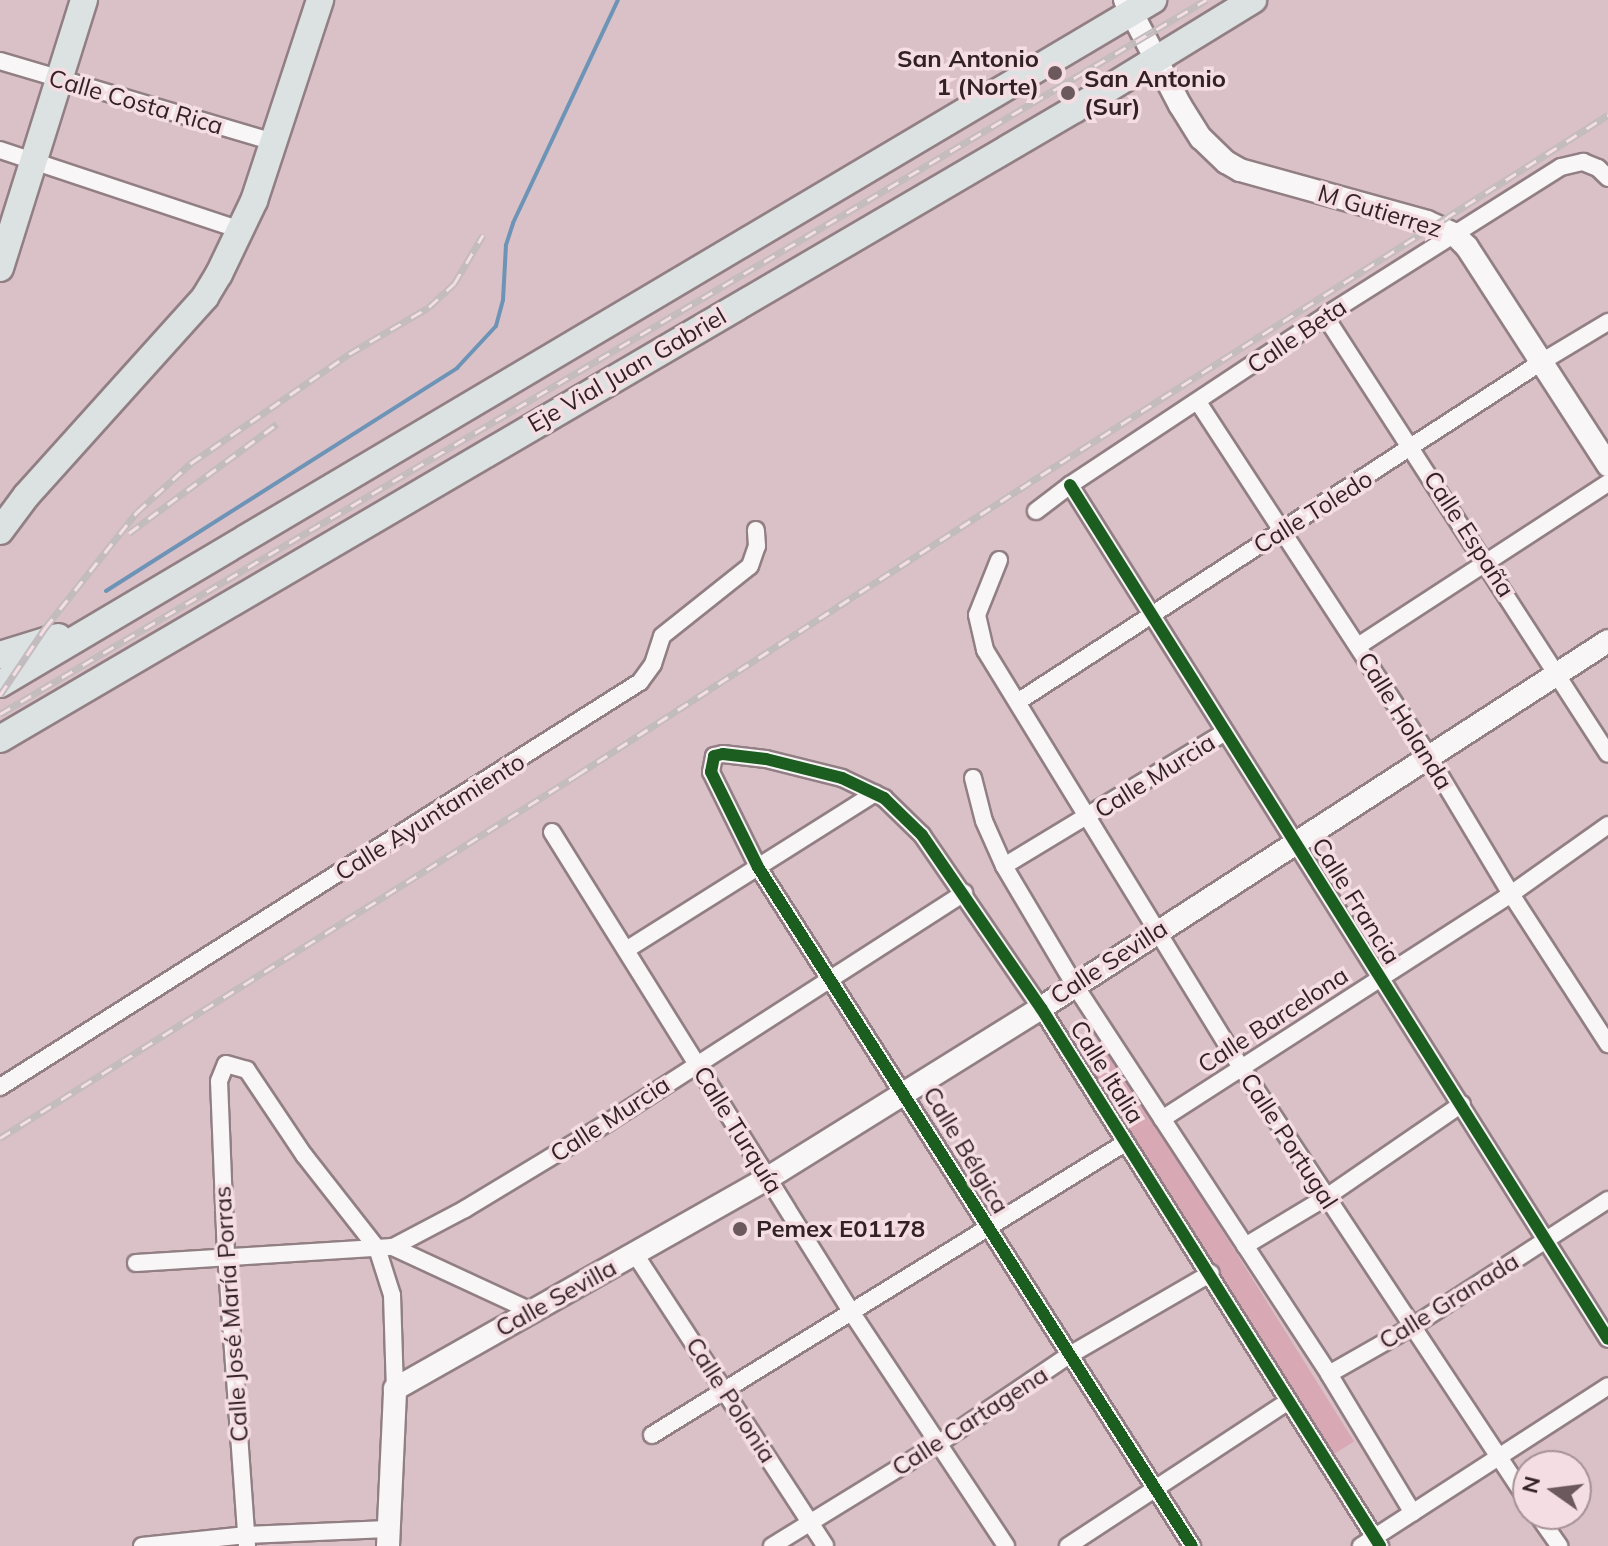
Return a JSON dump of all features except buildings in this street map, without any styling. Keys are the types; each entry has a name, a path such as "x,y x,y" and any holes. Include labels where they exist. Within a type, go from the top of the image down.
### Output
{"main road":[{"path":"2,252 84,0"},
{"path":"0,506 167,318 254,201 320,0"},
{"name":"Eje Vial Juan Gabriel","path":"0,684 1127,7 1153,0"},
{"name":"Eje Vial Juan Gabriel","path":"0,739 1253,0"},
{"name":"M Gutierrez","path":"1127,7 1154,60 1201,138 1226,162 1248,172 1427,222 1454,234 1480,263 1608,465"},
{"path":"0,531 26,496 205,297 236,229"},
{"path":"0,655 82,634"},
{"name":"Calle Sevilla","path":"395,1389 768,1178 906,1093 1608,641"},
{"path":"388,1537 395,1389"}],"street":[{"name":"Calle Costa Rica","path":"0,61 273,142"},
{"path":"0,150 236,229"},
{"name":"Calle Beta","path":"1036,511 1070,485 1325,316 1561,167 1583,162 1598,168 1608,178"},
{"name":"Calle España","path":"1325,316 1414,448 1608,754"},
{"name":"Calle Toledo","path":"1019,701 1608,322"},
{"name":"Calle Holanda","path":"1198,402 1429,757 1511,894 1608,1044"},
{"path":"1358,646 1608,483"},
{"name":"Calle Francia","path":"1070,485 1378,979 1462,1104 1608,1339"},
{"name":"Calle Ayuntamiento","path":"0,1087 640,682 653,664 662,636 750,566 757,546 756,530"},
{"name":"Calle Portugal","path":"999,560 980,603 977,626 985,650 1241,1067 1512,1476"},
{"name":"Calle Murcia","path":"1004,866 1224,733"},
{"name":"Calle Italia","path":"711,772 711,759 717,755 746,756 817,770 875,793 908,819 964,893 1041,1008 1211,1273 1372,1543"},
{"name":"Calle Bélgica","path":"711,772 758,867 906,1093 987,1228 1192,1546"},
{"name":"Calle Italia","path":"973,778 984,821 1004,866 1074,984 1329,1374 1413,1513"},
{"path":"626,950 875,793"},
{"name":"Calle Barcelona","path":"1162,1119 1511,894 1608,825"},
{"name":"Calle Turquía","path":"552,832 852,1313 1006,1546"},
{"name":"Calle Murcia","path":"136,1263 226,1255 385,1248 547,1160 964,893"},
{"name":"Calle José María Porras","path":"247,1541 226,1255 219,1081 226,1064 247,1070 304,1155 385,1248"},
{"path":"1245,1246 1325,1198 1462,1104"},
{"path":"652,1435 1125,1143"},
{"name":"Calle Granada","path":"1329,1374 1413,1326 1608,1200"},
{"path":"385,1248 531,1311"},
{"path":"385,1248 392,1295 395,1389"},
{"name":"Calle Polonia","path":"635,1254 825,1546"},
{"name":"Calle Cartagena","path":"772,1546 938,1444 1068,1356 1211,1273"},
{"path":"1372,1543 1608,1386"},
{"path":"1068,1546 1289,1401"},
{"path":"142,1546 388,1537"}],"shaded area":[{"path":"1105,1043 1354,1442 1333,1455 1084,1056"}],"waterway":[{"path":"106,591 457,368 496,326 503,300 506,245 513,223 618,0"}],"railway":[{"path":"0,714 1206,0"},
{"path":"0,1138 577,775 1608,115"},
{"path":"0,695 45,628 137,512 191,463 349,354 429,307 454,284 483,235"},
{"path":"129,533 277,424"}],"cycle path":[{"path":"1070,485 1608,1339"},
{"path":"1192,1546 758,867 711,772 714,756 723,754 766,759 842,778 884,798 922,835 1041,1008 1380,1546"}],"place":[{"name":"San Antonio 1 (Norte)","path":"1055,73"},
{"name":"San Antonio (Sur)","path":"1068,93"},
{"name":"Pemex E01178","path":"740,1229"}]}
